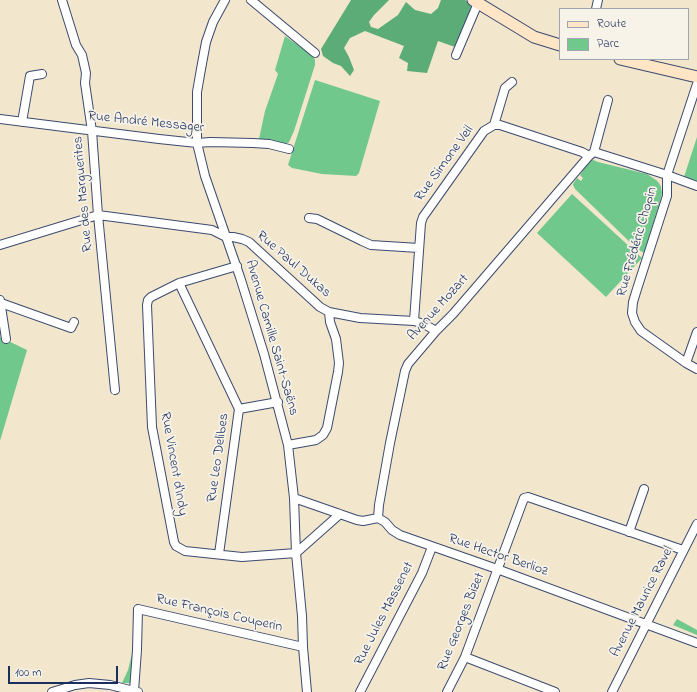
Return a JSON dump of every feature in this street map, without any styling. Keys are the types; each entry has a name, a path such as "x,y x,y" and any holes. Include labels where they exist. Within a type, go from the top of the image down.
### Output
{"street":[{"name":"Rue des Marguerites","path":"62,0 76,45 82,55 86,73 85,83 92,131 98,215 115,390"},
{"name":"Avenue Camille Saint-Saëns","path":"225,0 213,22 206,42 197,92 197,143 205,176 237,266 262,347 278,402 288,445 294,498 296,553 307,692"},
{"path":"251,0 315,53"},
{"path":"456,55 481,3 534,37 559,44"},
{"path":"624,60 697,77"},
{"path":"22,122 30,76 42,74"},
{"path":"494,125 505,88 512,82"},
{"name":"Rue Frédéric Chopin","path":"697,84 667,175 667,196 633,302 632,313 635,322 641,330 697,370"},
{"path":"591,154 608,100"},
{"name":"Rue André Messager","path":"0,119 197,143 269,144 289,149"},
{"name":"Rue Simone Veil","path":"414,321 421,223 423,217 480,136 484,131 494,125 500,125 582,152 667,175 697,186"},
{"name":"Avenue Mozart","path":"378,518 379,505 404,371 414,356 453,314 591,154"},
{"path":"0,245 98,215"},
{"name":"Rue Paul Dukas","path":"98,215 212,230 226,236 238,238 249,242 320,306 329,312 360,318 414,321 424,324 436,331"},
{"path":"309,218 317,219 371,244 419,248"},
{"path":"212,230 222,223"},
{"name":"Rue Vincent d'Indy","path":"237,266 179,283 148,300 152,427 174,542 176,546 185,550 242,557 296,553"},
{"name":"Rue Leo Delibes","path":"179,283 239,410 219,554"},
{"path":"6,339 0,302 71,328 74,322"},
{"path":"288,445 316,440 323,435 327,428 339,363 336,339 330,322 329,312"},
{"path":"686,363 697,332"},
{"path":"239,410 278,402"},
{"path":"644,489 629,532 683,550"},
{"name":"Rue Georges Bizet","path":"447,692 465,657 524,498 528,496 629,532"},
{"path":"294,498 363,521 378,518"},
{"path":"296,553 340,514"},
{"name":"Rue Hector Berlioz","path":"378,518 400,535 697,642"},
{"name":"Avenue Maurice Ravel","path":"612,692 697,524"},
{"name":"Rue Jules Massenet","path":"363,691 422,572 432,547"},
{"name":"Rue François Couperin","path":"136,691 138,609 303,647"},
{"path":"465,657 555,692"},
{"path":"52,692 75,684 89,683 110,685 136,691"}],"green space":[{"path":"351,0 389,0 369,22 371,27 378,29 398,15 406,2 415,10 431,14 438,8 441,0 465,0 472,5 455,47 438,41 427,73 407,71 408,63 399,58 404,46 365,31 350,38 344,48 354,70 350,76 341,66 333,63 323,56 321,49"},
{"path":"285,36 313,56 315,60 315,65 294,131 289,142 286,144 259,139 265,111 278,74 275,70"},
{"path":"315,80 380,101 359,173 356,176 322,174 292,168 288,165"},
{"path":"697,137 697,181 684,177"},
{"path":"591,159 647,174 659,183 662,193 661,198 644,253 637,249 575,189 573,184 577,178 581,181 583,178 580,175"},
{"path":"572,194 642,258 606,297 537,233"},
{"path":"0,337 27,350 0,441"},
{"path":"677,619 697,630 697,635 673,625"},
{"path":"133,650 130,683 122,683 128,670"}]}
